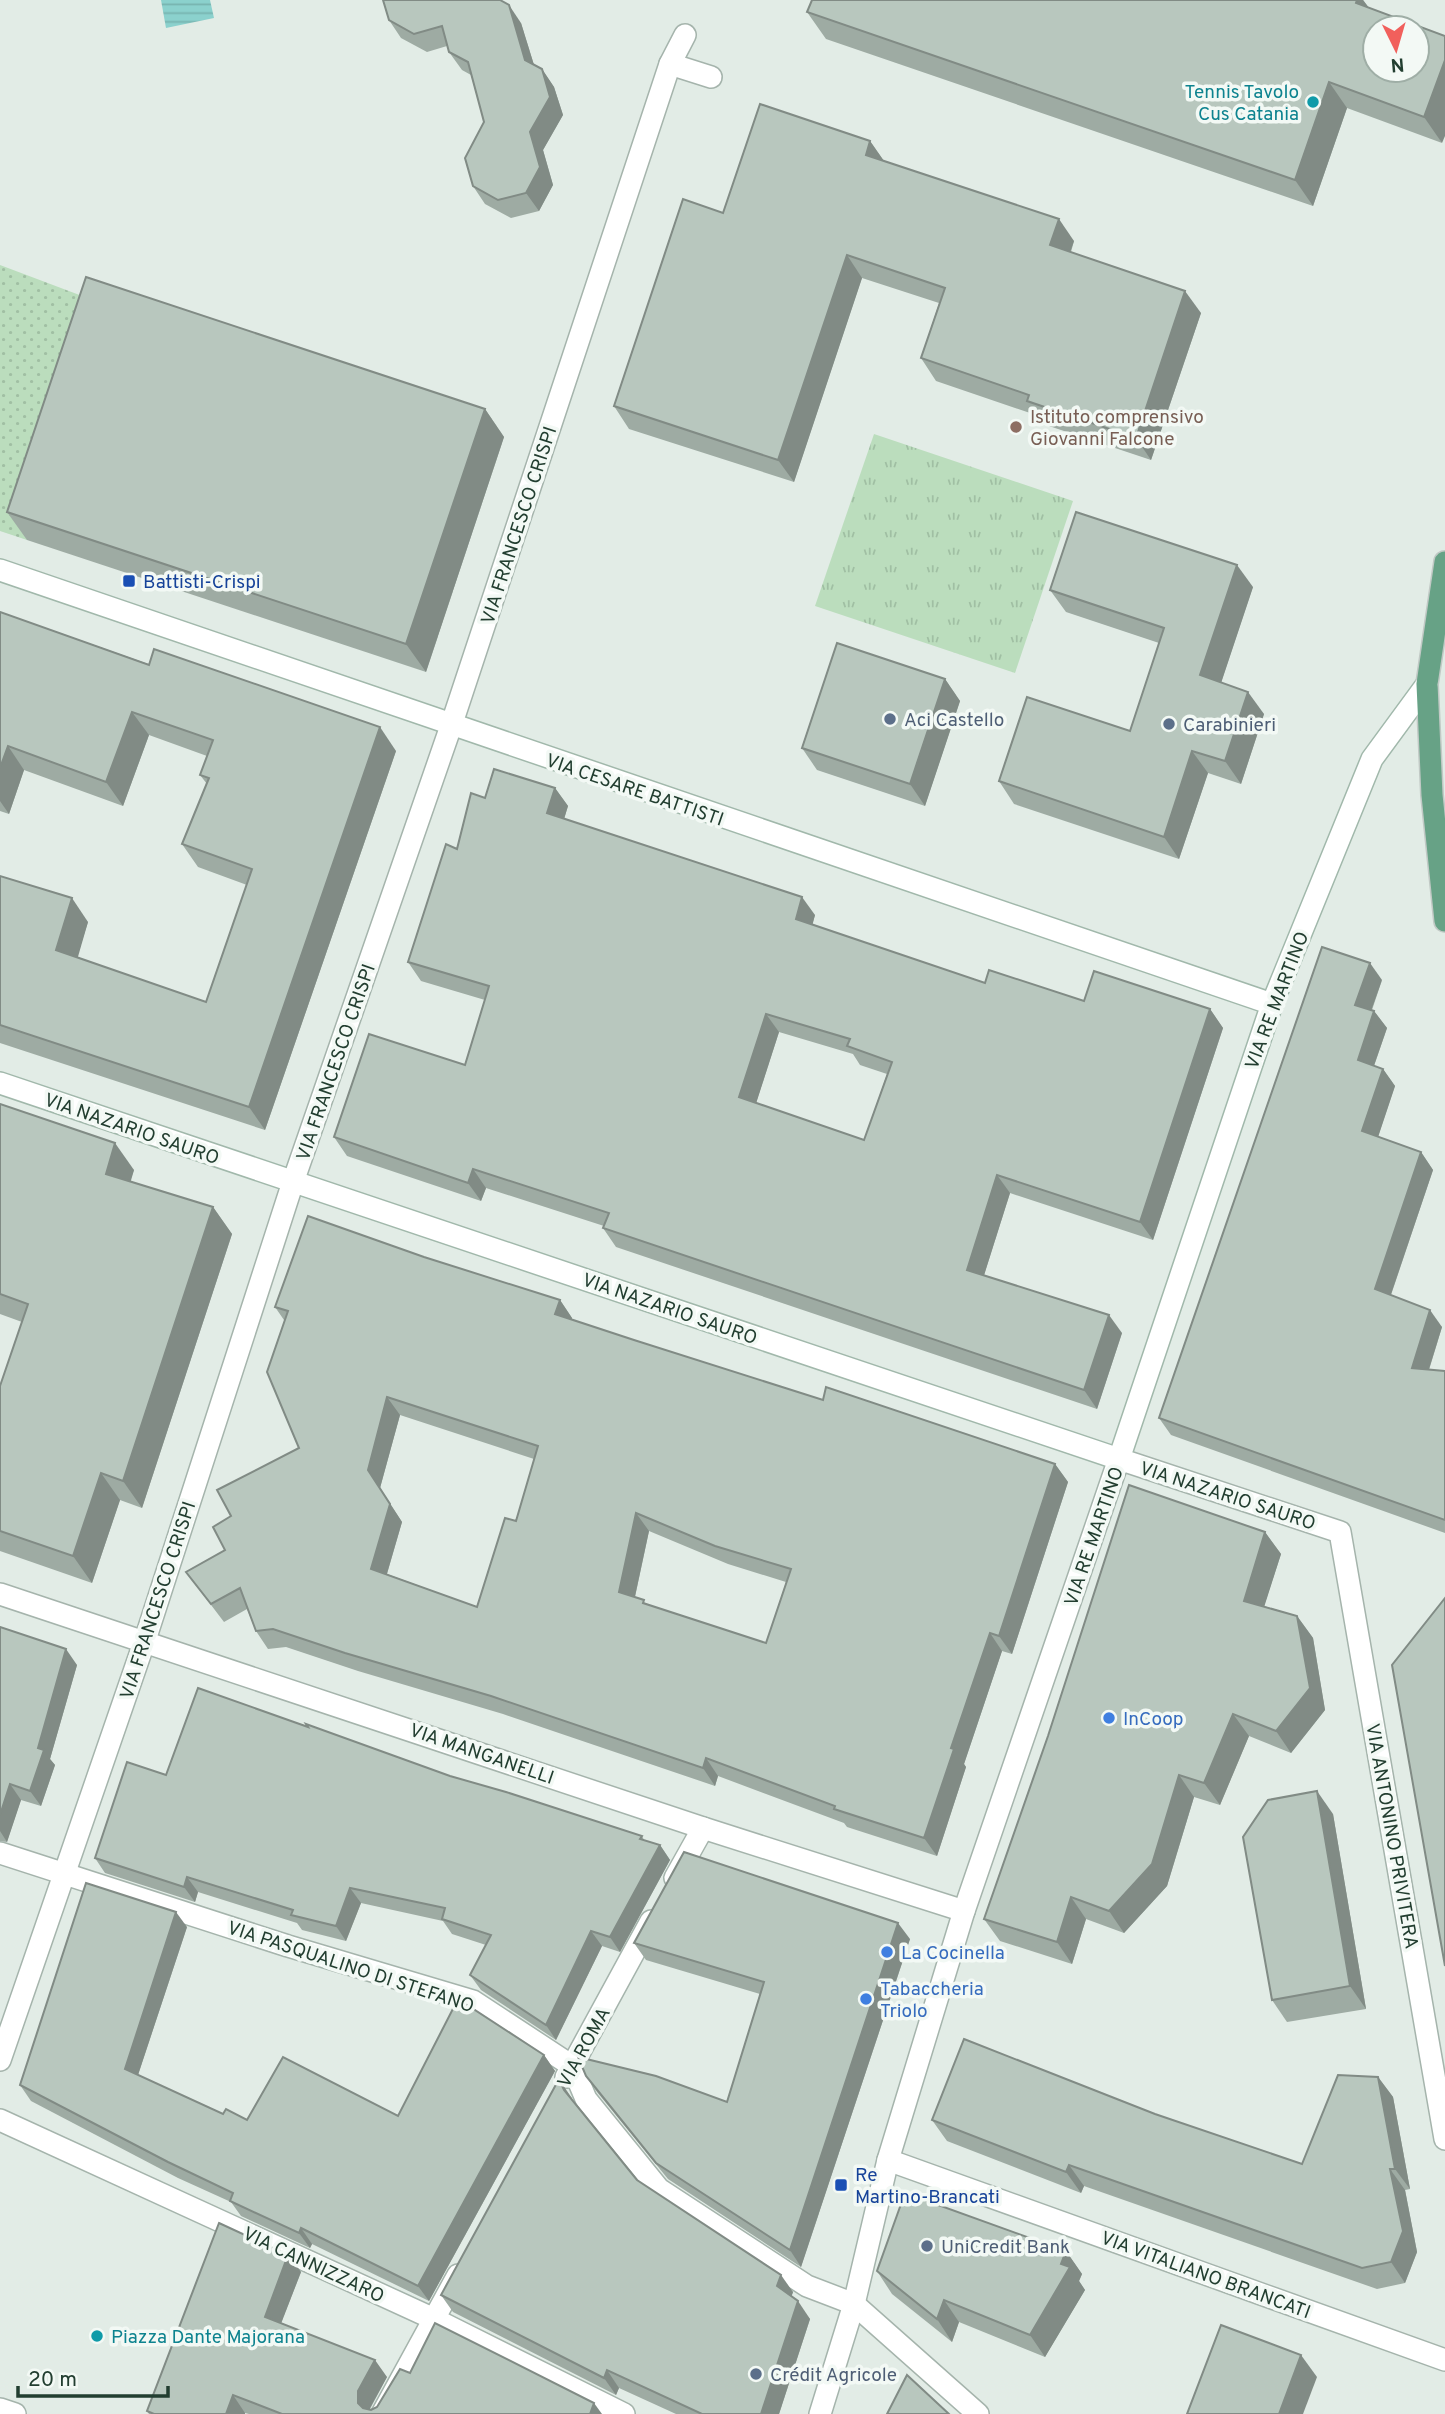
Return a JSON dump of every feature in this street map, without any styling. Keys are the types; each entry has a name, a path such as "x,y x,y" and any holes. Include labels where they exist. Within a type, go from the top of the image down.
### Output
{"main road":[{"path":"1445,562 1427,684 1432,795 1445,921"}],"street":[{"name":"VIA FRANCESCO CRISPI","path":"0,2060 145,1640 293,1182 451,726 670,64 685,35"},
{"path":"670,64 711,77"},
{"name":"VIA CESARE BATTISTI","path":"0,570 1272,1004"},
{"name":"VIA RE MARTINO","path":"820,2414 854,2304 888,2160 964,1911 1272,1004 1373,759 1427,684"},
{"name":"VIA NAZARIO SAURO","path":"0,1083 1340,1532"},
{"name":"VIA ANTONINO PRIVITERA","path":"1340,1532 1445,2139"},
{"name":"VIA MANGANELLI","path":"0,1594 145,1640 703,1828 964,1911"},
{"name":"VIA ROMA","path":"559,2091 703,1828"},
{"name":"VIA PASQUALINO DI STEFANO","path":"0,1853 288,1946 473,2001 572,2066"},
{"path":"572,2066 586,2099 659,2189 807,2286 854,2304 978,2414"},
{"name":"VIA CANNIZZARO","path":"0,2120 434,2319 624,2414"},
{"name":"VIA VITALIANO BRANCATI","path":"888,2160 1445,2360"},
{"path":"382,2414 467,2259"},
{"path":"0,2409 15,2414"}],"green space":[{"path":"0,265 106,305 27,540 0,531"},
{"path":"874,434 1073,501 1015,673 815,606"}],"water":[{"path":"161,0 210,0 214,18 166,28"}],"building":[{"path":"383,0 500,0 509,5 525,60 542,69 550,97 530,132 540,167 526,193 498,200 473,186 465,158 484,122 468,62 449,52 442,26 414,34 389,20"},
{"path":"812,0 1357,0 1356,3 1386,14 1361,14 1361,84 1431,84 1431,31 1445,36 1445,60 1424,117 1329,82 1295,180 807,12"},
{"path":"760,104 870,141 866,155 1059,219 1050,245 1185,291 1136,438 1027,401 1029,395 921,358 945,288 847,255 778,460 614,406 683,199 723,213"},
{"path":"86,277 485,409 406,644 7,512"},
{"path":"1076,512 1237,565 1200,675 1248,692 1225,761 1192,751 1164,837 999,781 1027,697 1130,731 1164,628 1050,590"},
{"path":"0,612 149,665 154,649 380,727 249,1107 0,1025 0,876 72,898 56,950 206,1002 252,869 182,844 209,778 200,775 213,740 132,712 106,782 8,746 0,768"},
{"path":"837,643 945,679 910,784 802,748"},
{"path":"494,769 555,788 547,813 802,897 796,919 985,983 989,970 1084,1001 1094,971 1210,1009 1140,1222 997,1175 967,1270 1109,1315 1084,1390 603,1228 609,1213 473,1169 468,1183 334,1137 369,1034 465,1065 489,986 408,962 446,844 457,849 471,793 485,798","holes":["766,1014 850,1039 847,1046 892,1062 864,1140 739,1097"]},
{"path":"1322,947 1370,963 1355,1005 1374,1011 1358,1060 1383,1069 1362,1131 1421,1152 1375,1289 1430,1310 1412,1368 1445,1371 1445,1520 1159,1418"},
{"path":"0,1104 115,1143 106,1174 213,1207 123,1481 101,1473 73,1556 0,1531 0,1386 28,1304 0,1294"},
{"path":"308,1216 424,1257 560,1300 555,1314 823,1400 826,1387 1055,1464 999,1636 990,1633 924,1838 834,1809 835,1806 706,1758 703,1768 491,1696 273,1629 256,1631 240,1588 211,1604 186,1572 225,1550 213,1527 231,1516 217,1490 299,1448 267,1372 288,1311 275,1307","holes":["387,1397 538,1446 516,1521 505,1518 477,1607 371,1569 390,1504 368,1470","636,1513 715,1546 791,1569 766,1643 643,1603 644,1600 619,1592"]},
{"path":"1129,1485 1265,1532 1244,1601 1297,1616 1310,1688 1276,1731 1233,1714 1204,1783 1179,1775 1152,1864 1109,1911 1071,1897 1057,1942 984,1919 1048,1736"},
{"path":"1445,1598 1445,1966 1392,1665"},
{"path":"0,1627 66,1649 38,1748 44,1750 30,1791 10,1784 0,1815"},
{"path":"198,1688 450,1776 642,1836 640,1839 660,1845 610,1937 591,1931 546,2025 470,1975 491,1935 442,1919 445,1908 350,1888 336,1926 291,1915 293,1910 187,1877 184,1887 95,1858 127,1762 166,1775"},
{"path":"1317,1791 1350,1986 1272,2000 1243,1837 1268,1800"},
{"path":"684,1852 898,1923 790,2250 656,2163 586,2076 578,2057 656,2076 727,2102 764,1982 634,1943"},
{"path":"86,1883 176,1912 125,2069 223,2114 226,2109 247,2120 283,2057 398,2116 458,1999 544,2055 418,2286 301,2228 299,2233 230,2201 233,2193 20,2085"},
{"path":"964,2039 1155,2114 1302,2164 1338,2075 1378,2077 1395,2169 1390,2169 1403,2231 1391,2262 1362,2268 1069,2165 1066,2172 932,2120"},
{"path":"559,2079 564,2090 637,2180 781,2275 777,2286 798,2301 761,2414 702,2414 607,2370 604,2378 441,2295"},
{"path":"905,2193 1066,2251 1061,2264 1070,2267 1030,2335 944,2300 937,2319 877,2271"},
{"path":"219,2223 288,2255 265,2317 375,2360 358,2391 358,2403 363,2408 371,2410 377,2407 400,2369 410,2373 435,2323 594,2403 590,2414 282,2414 233,2395 226,2414 154,2414 147,2411"},
{"path":"1221,2325 1301,2355 1279,2414 1187,2414"},
{"path":"907,2375 949,2414 887,2414"}],"place":[{"name":"Tennis Tavolo Cus Catania","path":"1313,102"},
{"name":"Istituto comprensivo Giovanni Falcone","path":"1016,427"},
{"name":"Battisti-Crispi","path":"129,581"},
{"name":"Aci Castello","path":"890,719"},
{"name":"Carabinieri","path":"1169,724"},
{"name":"InCoop","path":"1109,1718"},
{"name":"La Cocinella","path":"887,1952"},
{"name":"Tabaccheria Triolo","path":"866,1999"},
{"name":"Re Martino-Brancati","path":"841,2185"},
{"name":"UniCredit Bank","path":"927,2246"},
{"name":"Piazza Dante Majorana","path":"97,2336"},
{"name":"Crédit Agricole","path":"756,2374"}]}
